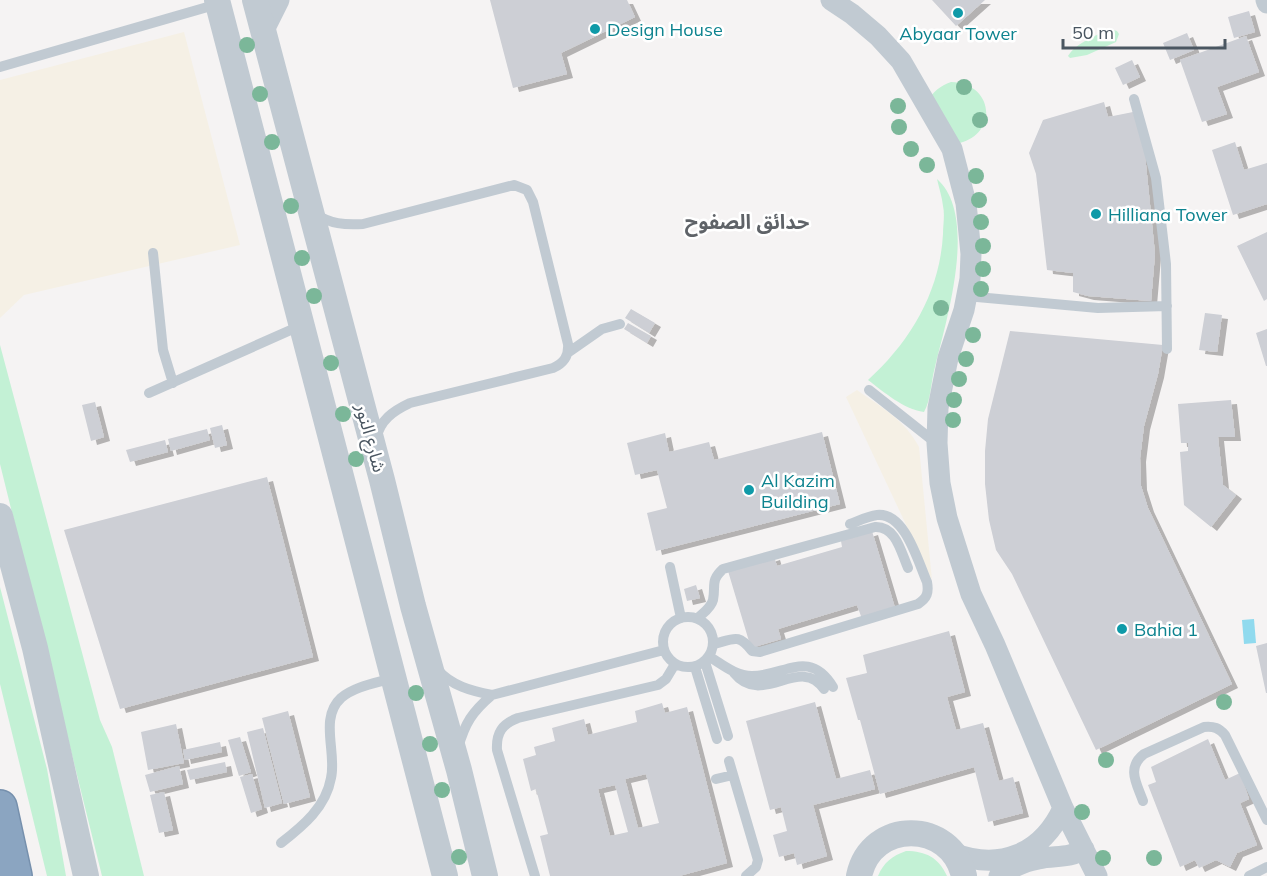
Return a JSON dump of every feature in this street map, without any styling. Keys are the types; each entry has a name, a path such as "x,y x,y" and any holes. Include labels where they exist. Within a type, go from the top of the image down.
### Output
{"highway":[{"path":"3,819 15,876"},
{"path":"3,819 27,876"}],"street":[{"name":"شارع النور","path":"255,0 485,876"},
{"path":"263,32 279,0"},
{"path":"831,0 878,36 901,61 952,149 966,203 971,254 966,296 942,381 938,408 937,443 940,483 947,518 971,594 995,645 1063,808 1097,876"},
{"path":"218,2 445,876"},
{"path":"351,515 361,522 367,531 394,608 408,611 413,606"},
{"path":"0,516 35,648 86,876"},
{"path":"858,874 864,861 877,845 886,839 906,833 917,833 937,839 953,852 965,857 988,860 1012,857 1029,849 1043,838 1055,824 1063,808"},
{"path":"999,876 1025,862 1046,857 1071,856 1084,849"},
{"path":"953,852 964,876"}],"lane":[{"path":"0,67 218,2"},
{"path":"1134,99 1156,178 1166,264 1167,348"},
{"path":"310,211 326,220 343,225 363,224 514,185 527,190 533,202 568,344 566,359 553,368 416,402 395,410 384,421 376,435 374,451"},
{"path":"153,253 163,350 173,382"},
{"path":"966,296 1098,308 1167,306"},
{"path":"568,352 602,328 620,324"},
{"path":"150,393 302,325"},
{"path":"869,390 937,443"},
{"path":"714,644 740,639 744,640 752,651 760,652 918,604 925,599 928,591 927,582 903,528 896,520 876,515 850,524"},
{"path":"698,618 712,603 713,582 723,569 875,526 883,526 890,530 908,568"},
{"path":"670,567 681,618"},
{"path":"722,737 703,662 714,644 710,629 698,618 681,618 668,627 663,642 666,656 681,667 703,662 742,675 762,675 800,665 820,671 828,678 829,688"},
{"path":"429,659 441,674 456,684 473,692 492,695 664,650"},
{"path":"535,876 497,750 496,740 499,731 504,725 518,718 658,685 666,679 675,664"},
{"path":"281,843 302,827 316,812 324,798 331,780 333,764 330,720 339,699 355,689 393,678"},
{"path":"459,770 458,748 464,727 476,709 492,695"},
{"path":"1143,801 1133,774 1137,759 1194,731 1212,726 1220,729 1225,735 1267,820"},
{"path":"729,760 758,860 756,867 746,876"},
{"path":"716,779 734,775"},
{"path":"1249,876 1267,867"}],"green space":[{"path":"1111,29 1119,34 1116,42 1087,55 1070,58 1068,56 1082,43"},
{"path":"951,82 966,85 976,91 983,100 986,110 985,121 980,131 970,139 956,144 927,101 938,89"},
{"path":"937,179 949,196 956,218 958,243 952,297 930,396 924,412 901,404 868,380 897,349 909,332 929,296 936,276 941,255 944,216"},
{"path":"0,345 100,720 112,747 144,876 102,876 0,464"},
{"path":"0,587 47,769 66,876 47,876 0,684"},
{"path":"906,851 920,852 936,860 947,876 878,876 889,860"}],"sand":[{"path":"184,32 240,245 24,295 0,318 0,80"},
{"path":"857,390 900,422 919,447 932,580 846,397"}],"water":[{"path":"1254,619 1256,643 1244,644 1242,620"}],"building":[{"path":"490,0 627,0 635,17 561,53 567,74 513,88"},
{"name":"Abyaar Tower","path":"932,0 985,0 956,26"},
{"path":"1249,11 1255,32 1234,38 1228,17"},
{"path":"1187,33 1194,50 1170,60 1163,43"},
{"path":"1246,36 1259,72 1217,87 1227,114 1202,122 1180,60"},
{"path":"1132,60 1140,77 1123,85 1115,68"},
{"name":"Hilliana Tower","path":"1104,102 1108,117 1133,112 1145,155 1155,254 1151,301 1088,296 1073,292 1073,273 1047,270 1036,174 1029,153 1043,120"},
{"path":"1235,142 1244,170 1267,163 1267,204 1233,215 1212,150"},
{"path":"1267,232 1267,299 1264,301 1237,246"},
{"path":"631,309 655,323 649,333 625,318"},
{"path":"1205,313 1222,315 1217,352 1199,350"},
{"path":"628,323 651,336 647,343 624,329"},
{"path":"1267,329 1267,366 1266,366 1256,333"},
{"path":"1010,331 1163,345 1144,426 1140,458 1141,486 1148,508 1232,684 1096,750 1012,574 996,550 989,520 985,484 988,419"},
{"path":"1231,400 1235,437 1218,437 1223,485 1236,495 1211,527 1184,505 1180,452 1188,451 1188,443 1181,443 1178,404"},
{"path":"95,402 104,437 91,441 82,405"},
{"path":"222,425 227,445 215,448 210,428"},
{"path":"207,429 210,440 171,451 168,439"},
{"name":"Al Kazim Building","path":"822,432 840,504 656,551 647,513 667,508 657,470 635,475 627,443 665,433 669,452 709,442 714,460"},
{"path":"165,440 168,452 130,462 126,450"},
{"path":"267,477 313,657 120,709 64,530"},
{"path":"872,531 895,608 862,619 857,605 778,629 781,639 751,648 728,571 774,556 777,566 842,547 841,541"},
{"path":"696,585 700,598 687,601 684,589"},
{"path":"949,631 965,692 947,697 956,730 983,723 999,781 1013,777 1023,813 988,822 974,767 880,794 846,678 867,673 863,655"},
{"path":"1267,643 1267,693 1266,693 1256,646"},
{"path":"815,702 836,779 870,770 875,789 813,805 827,856 797,865 794,853 779,857 773,835 787,831 781,807 770,810 746,721"},
{"path":"662,703 665,713 687,707 727,863 679,876 550,876 540,836 548,834 536,789 531,791 523,759 536,755 534,747 555,741 552,728 584,719 588,735 637,722 635,711","holes":["646,774 659,823 638,828 625,779","615,785 628,832 610,836 598,789"]},
{"path":"288,711 310,797 284,804 262,718"},
{"path":"176,724 184,763 148,770 141,732"},
{"path":"263,728 282,803 265,808 247,732"},
{"path":"240,737 251,772 239,776 228,740"},
{"path":"1208,739 1225,780 1240,773 1249,799 1240,803 1257,845 1237,853 1230,867 1216,860 1199,868 1195,860 1180,867 1148,785 1156,782 1151,767"},
{"path":"220,742 222,752 185,760 183,750"},
{"path":"225,762 227,772 190,780 187,770"},
{"path":"179,766 183,784 150,792 145,775"},
{"path":"252,774 262,809 251,813 240,777"},
{"path":"164,792 173,830 159,833 150,795"}],"place":[{"name":"Abyaar Tower","path":"958,13"},
{"name":"Design House","path":"595,29"},
{"name":"Hilliana Tower","path":"1096,214"},
{"name":"Al Kazim Building","path":"749,490"},
{"name":"Bahia 1","path":"1122,629"}],"district":[{"name":"حدائق الصفوح","path":"747,221"}]}
